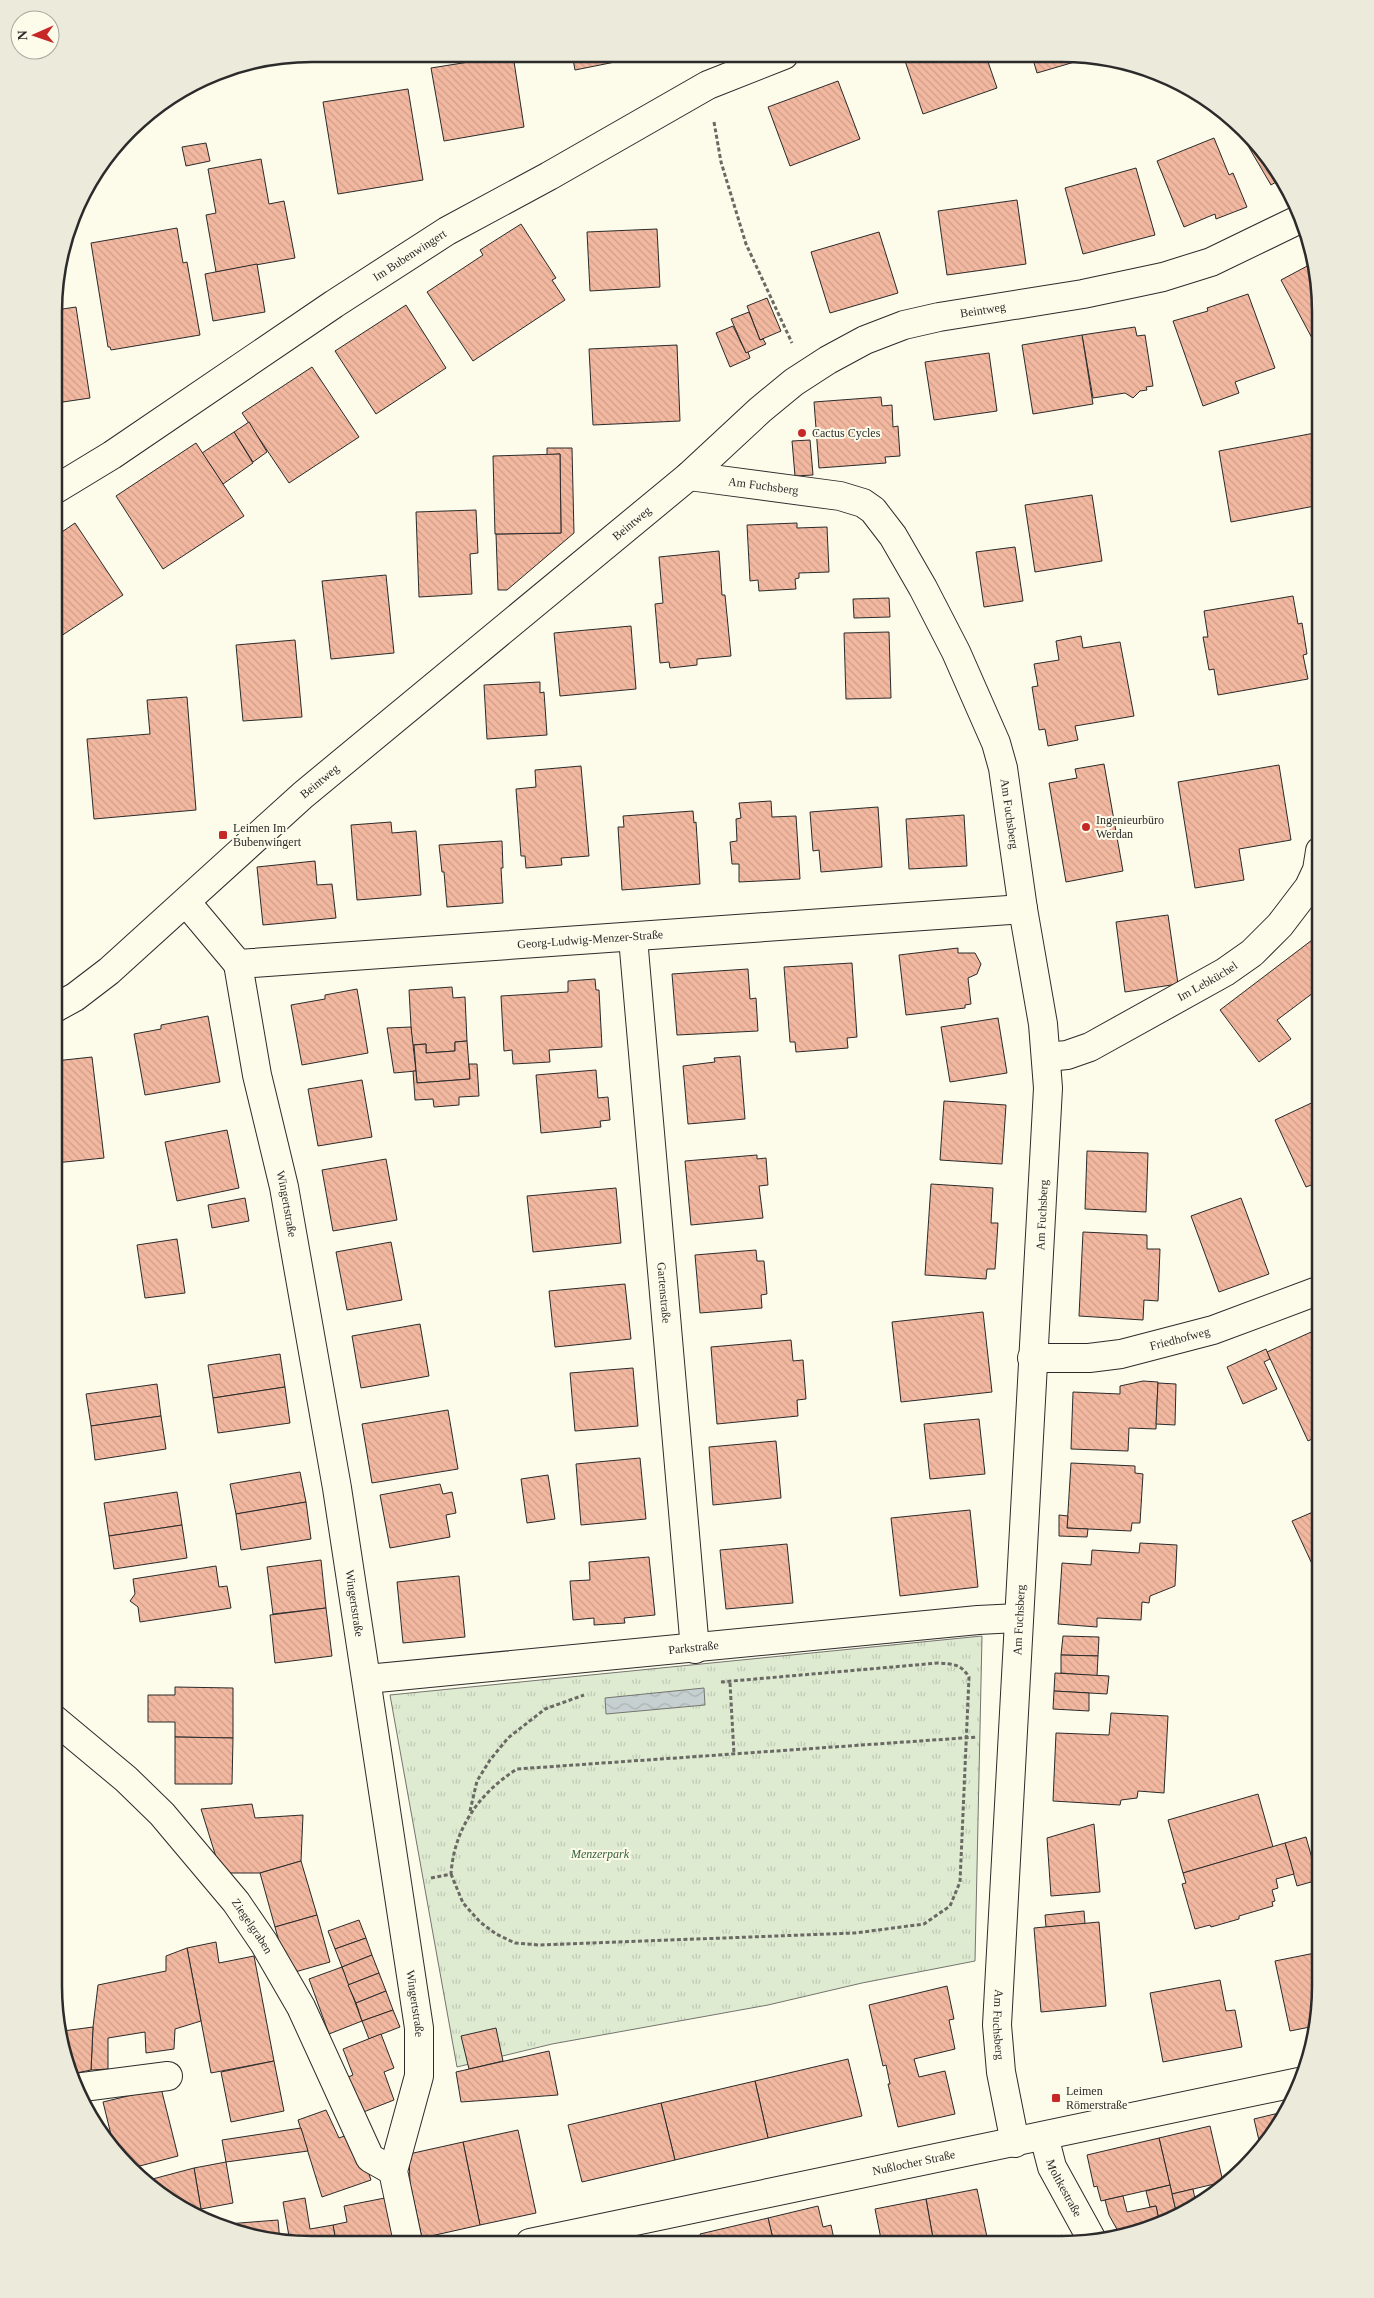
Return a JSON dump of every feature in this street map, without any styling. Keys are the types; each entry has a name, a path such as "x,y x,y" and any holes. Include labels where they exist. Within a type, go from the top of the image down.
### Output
{"street":[{"name":"Im Bubenwingert","path":"63,486 334,304 447,231 549,176 708,85 766,62"},
{"name":"Beintweg","path":"63,1004 75,997 109,971 303,795 689,476 760,410 806,374 865,340 904,325 939,317 1083,294 1163,277 1211,262 1294,222"},
{"name":"Am Fuchsberg","path":"689,476 840,496 863,503 883,521 923,588 956,652 996,744 1002,768 1023,909 1040,999 1047,1057 1047,1124 1032,1358 997,2025 1001,2072 1015,2143"},
{"name":"Im Lebküchel","path":"1047,1057 1067,1055 1090,1047 1241,962 1280,925 1312,881"},
{"path":"186,902 238,964"},
{"name":"Georg-Ludwig-Menzer-Straße","path":"238,964 632,938 1023,909"},
{"name":"Gartenstraße","path":"632,938 694,1649"},
{"name":"Wingertstraße","path":"238,964 257,1075 284,1187 337,1488 368,1679 396,1883 419,2028 419,2076 393,2171 407,2236"},
{"name":"Friedhofweg","path":"1032,1358 1089,1358 1121,1354 1213,1330 1312,1293"},
{"name":"Parkstraße","path":"368,1679 694,1649 968,1621 1019,1618"},
{"name":"Ziegelgraben","path":"63,1726 126,1779 162,1814 236,1902 264,1943 300,2007 370,2158 393,2171"},
{"path":"84,2087 168,2076"},
{"name":"Nußlocher Straße","path":"564,2236 1291,2084"},
{"name":"Moltkestraße","path":"1044,2136 1052,2167 1089,2234"}],"path":[{"path":"721,162 746,244 806,374"},
{"path":"588,1693 544,1709 508,1738 490,1760 477,1781 470,1811 457,1842 451,1874 463,1902 480,1922 496,1934 515,1943 539,1945 836,1934 924,1924 950,1906 960,1882 968,1677 964,1668 956,1664 938,1663 730,1683 714,1681"},
{"path":"730,1683 734,1754"},
{"path":"470,1811 502,1779 517,1769 981,1737"},
{"path":"396,1883 451,1874"}],"green space":[{"name":"Menzerpark","path":"982,1636 975,1961 862,1983 768,2005 552,2044 457,2067 390,1695"}],"water":[{"path":"704,1688 705,1705 606,1714 605,1698"}],"building":[{"path":"469,62 514,62 524,127 444,141 431,68"},
{"path":"574,62 615,62 575,70"},
{"path":"905,62 988,62 997,88 923,114"},
{"path":"1034,62 1072,63 1037,73"},
{"path":"838,81 860,139 790,166 768,107"},
{"path":"408,89 423,180 338,194 323,102"},
{"path":"1214,138 1229,175 1233,173 1247,207 1216,219 1215,214 1184,227 1157,161"},
{"path":"206,143 210,161 186,166 182,147"},
{"path":"1248,146 1275,183 1271,185"},
{"path":"261,159 269,204 284,201 295,258 216,272 206,215 216,213 208,169"},
{"path":"1136,168 1155,235 1083,254 1065,188"},
{"path":"1017,200 1026,264 947,275 938,211"},
{"path":"521,224 556,278 552,280 565,300 473,361 427,292 483,255 480,250"},
{"path":"177,228 183,263 187,262 200,335 111,350 108,347 91,243"},
{"path":"657,229 660,287 590,291 587,232"},
{"path":"879,232 898,293 830,313 811,252"},
{"path":"257,264 265,312 213,321 205,274"},
{"path":"1307,266 1311,296 1312,338 1281,280"},
{"path":"1248,294 1275,368 1235,382 1239,393 1203,406 1173,321 1208,311 1207,308"},
{"path":"767,298 781,331 760,340 747,306"},
{"path":"406,305 446,368 376,414 335,351"},
{"path":"76,307 90,398 63,402 63,309"},
{"path":"749,312 760,340 763,339 766,344 746,353 731,319"},
{"path":"733,326 750,358 730,367 716,333"},
{"path":"1135,327 1137,336 1145,335 1153,386 1146,387 1147,390 1140,391 1133,398 1125,393 1093,398 1082,335"},
{"path":"1082,335 1093,404 1033,414 1022,345"},
{"path":"677,345 680,421 593,425 589,349"},
{"path":"989,353 997,411 934,420 925,362"},
{"path":"312,367 359,437 289,483 242,413"},
{"path":"881,397 882,406 892,405 893,427 898,426 900,456 885,457 886,463 819,468 814,402"},
{"path":"249,422 267,452 253,462 234,432"},
{"path":"234,432 253,463 223,484 202,453"},
{"path":"1312,434 1312,507 1231,522 1219,451"},
{"path":"810,440 813,475 795,476 792,441"},
{"path":"196,443 244,516 163,569 116,496"},
{"path":"547,448 572,448 574,533 507,590 498,590 496,534 561,533 560,454 547,455"},
{"path":"560,454 561,533 495,534 493,456"},
{"path":"1092,495 1102,561 1035,572 1025,505"},
{"path":"476,510 478,553 470,554 472,594 419,597 416,512"},
{"path":"75,523 123,595 63,635 63,531"},
{"path":"797,523 797,528 827,527 829,572 799,573 799,578 795,579 796,589 759,591 758,580 750,581 747,525"},
{"path":"1015,547 1023,601 984,607 976,552"},
{"path":"719,551 722,595 725,595 731,656 697,659 697,665 670,668 669,662 660,663 655,604 663,603 659,557"},
{"path":"386,575 394,653 331,659 322,581"},
{"path":"1293,596 1298,624 1302,623 1307,654 1303,655 1308,679 1218,695 1214,669 1209,670 1203,637 1208,637 1204,611"},
{"path":"889,598 890,617 854,618 853,599"},
{"path":"631,626 636,689 560,696 554,633"},
{"path":"889,632 891,698 846,699 844,633"},
{"path":"1081,636 1083,648 1120,642 1134,716 1075,726 1078,740 1048,746 1045,729 1039,730 1032,687 1038,686 1034,664 1059,660 1056,641"},
{"path":"295,640 302,717 243,721 236,645"},
{"path":"540,682 540,693 544,692 547,735 487,739 484,685"},
{"path":"187,697 196,810 94,819 87,739 150,734 147,700"},
{"name":"Ingenieurbüro Werdan","path":"1104,764 1123,871 1066,882 1049,783 1077,778 1075,769"},
{"path":"1279,765 1291,840 1239,849 1244,880 1195,888 1178,782"},
{"path":"581,766 589,856 561,858 562,865 526,868 525,856 521,856 516,789 536,787 535,770"},
{"path":"771,801 772,817 796,816 800,879 739,882 739,864 732,864 730,842 737,841 736,819 741,818 739,803"},
{"path":"878,807 882,867 821,872 819,850 813,851 810,812"},
{"path":"693,811 694,823 696,822 700,884 622,890 618,827 624,827 623,816"},
{"path":"964,815 967,866 909,869 906,819"},
{"path":"391,822 392,833 416,831 421,895 357,900 351,825"},
{"path":"502,841 503,903 447,907 444,872 442,872 439,845"},
{"path":"315,861 317,885 332,884 336,918 263,925 257,867"},
{"path":"1168,915 1178,984 1125,992 1116,922"},
{"path":"1312,940 1312,994 1277,1020 1291,1039 1259,1062 1220,1010"},
{"path":"958,948 958,953 975,953 981,964 977,974 968,978 971,1004 965,1005 965,1008 906,1015 899,955"},
{"path":"852,963 857,1037 847,1038 848,1048 796,1052 795,1042 790,1042 784,967"},
{"path":"748,969 750,999 756,998 758,1031 677,1035 672,974"},
{"path":"595,979 596,990 599,990 602,1047 549,1050 550,1062 513,1064 512,1050 504,1051 501,996 568,992 568,981"},
{"path":"452,987 453,998 465,997 467,1041 455,1042 455,1051 426,1053 426,1044 412,1045 409,990"},
{"path":"357,989 368,1053 302,1065 291,1005 325,999 325,995"},
{"path":"208,1016 220,1082 145,1095 134,1034 161,1029 161,1025"},
{"path":"998,1018 1007,1073 950,1082 941,1027"},
{"path":"411,1027 416,1071 394,1073 387,1028"},
{"path":"467,1041 470,1079 417,1083 414,1045 426,1044 426,1053 455,1051 455,1042"},
{"path":"740,1056 745,1119 688,1124 683,1066 715,1062 714,1058"},
{"path":"92,1057 104,1158 63,1162 63,1060"},
{"path":"469,1064 477,1064 479,1096 459,1097 459,1105 434,1107 433,1099 415,1100 413,1071 416,1071 417,1083 470,1079"},
{"path":"596,1070 598,1098 608,1097 610,1120 600,1121 601,1127 541,1133 536,1075"},
{"path":"362,1080 372,1137 318,1146 308,1089"},
{"path":"944,1101 1006,1105 1002,1164 940,1160"},
{"path":"1312,1103 1312,1185 1306,1187 1275,1120"},
{"path":"227,1130 239,1188 177,1201 165,1142"},
{"path":"1087,1151 1148,1153 1146,1212 1085,1209"},
{"path":"757,1155 757,1159 766,1158 768,1185 759,1186 763,1218 691,1225 685,1161"},
{"path":"386,1159 397,1220 333,1231 322,1170"},
{"path":"931,1184 993,1188 991,1223 998,1223 995,1269 987,1269 986,1279 925,1275"},
{"path":"616,1188 621,1243 533,1252 527,1196"},
{"path":"245,1198 249,1221 212,1228 208,1205"},
{"path":"1241,1198 1269,1274 1219,1292 1191,1216"},
{"path":"1083,1232 1147,1235 1147,1249 1160,1249 1158,1301 1144,1300 1143,1320 1079,1316"},
{"path":"177,1239 185,1293 145,1298 137,1245"},
{"path":"391,1242 402,1300 347,1310 336,1252"},
{"path":"756,1250 757,1261 764,1261 767,1294 761,1295 762,1308 700,1313 695,1255"},
{"path":"625,1284 631,1339 555,1347 549,1291"},
{"path":"983,1312 992,1392 901,1402 892,1322"},
{"path":"420,1324 429,1376 361,1388 352,1336"},
{"path":"1312,1332 1312,1439 1308,1441 1267,1352"},
{"path":"791,1340 793,1361 803,1360 806,1399 797,1400 798,1416 717,1424 711,1347"},
{"path":"1266,1349 1270,1359 1264,1362 1277,1389 1243,1404 1227,1367"},
{"path":"280,1354 285,1387 213,1398 208,1365"},
{"path":"633,1368 638,1426 575,1431 570,1373"},
{"path":"1143,1381 1158,1382 1156,1429 1129,1428 1128,1451 1071,1449 1073,1392 1120,1394 1120,1386"},
{"path":"1158,1383 1176,1384 1175,1425 1156,1424"},
{"path":"157,1384 161,1416 91,1426 86,1394"},
{"path":"285,1387 290,1423 218,1433 213,1398"},
{"path":"448,1410 458,1469 372,1483 362,1424"},
{"path":"161,1416 166,1449 95,1460 91,1426"},
{"path":"979,1419 985,1474 930,1479 924,1424"},
{"path":"776,1441 781,1498 713,1505 709,1447"},
{"path":"640,1458 646,1519 581,1525 576,1464"},
{"path":"1071,1463 1135,1466 1135,1473 1143,1474 1140,1523 1132,1523 1131,1531 1067,1528"},
{"path":"300,1472 306,1502 236,1514 230,1484"},
{"path":"548,1475 555,1519 527,1523 521,1479"},
{"path":"440,1484 443,1494 452,1492 456,1513 446,1515 450,1537 390,1548 380,1495"},
{"path":"177,1492 182,1525 109,1536 104,1503"},
{"path":"306,1502 311,1539 241,1550 236,1514"},
{"path":"970,1510 978,1587 900,1596 891,1518"},
{"path":"1312,1512 1312,1564 1292,1521"},
{"path":"1059,1515 1068,1516 1067,1528 1088,1529 1087,1537 1059,1536"},
{"path":"182,1525 187,1558 114,1569 109,1536"},
{"path":"1140,1543 1177,1545 1175,1586 1150,1596 1149,1603 1142,1602 1141,1620 1097,1618 1097,1627 1058,1624 1062,1563 1091,1565 1092,1550 1139,1553"},
{"path":"787,1544 793,1603 726,1609 720,1550"},
{"path":"649,1557 655,1615 624,1618 625,1623 594,1625 594,1618 573,1620 570,1581 590,1580 589,1562"},
{"path":"321,1560 326,1608 273,1614 267,1567"},
{"path":"216,1566 219,1587 227,1586 231,1608 140,1622 138,1607 130,1601 135,1594 133,1579"},
{"path":"459,1576 465,1637 403,1643 397,1582"},
{"path":"326,1608 332,1656 275,1663 270,1615"},
{"path":"1063,1636 1099,1637 1098,1656 1061,1655"},
{"path":"1061,1655 1098,1656 1097,1676 1061,1673"},
{"path":"1055,1673 1109,1676 1107,1694 1054,1691"},
{"path":"175,1687 233,1688 233,1738 175,1737 175,1722 148,1722 148,1695 175,1695"},
{"path":"1054,1691 1089,1693 1089,1711 1053,1709"},
{"path":"1111,1713 1168,1716 1164,1793 1138,1791 1137,1798 1121,1800 1120,1805 1053,1801 1056,1733 1109,1735"},
{"path":"175,1737 233,1738 232,1784 175,1784"},
{"path":"1258,1794 1273,1847 1183,1873 1168,1820"},
{"path":"252,1804 255,1818 303,1815 301,1861 260,1873 221,1873 201,1809"},
{"path":"1094,1824 1100,1892 1051,1896 1047,1838"},
{"path":"1306,1837 1312,1858 1312,1882 1297,1886 1285,1843"},
{"path":"1285,1843 1294,1874 1276,1879 1278,1888 1272,1890 1275,1901 1272,1902 1273,1906 1239,1916 1239,1919 1211,1927 1210,1925 1195,1929 1182,1884 1186,1883 1183,1873"},
{"path":"301,1861 317,1915 275,1927 260,1873"},
{"path":"1084,1911 1085,1924 1046,1927 1045,1915"},
{"path":"317,1915 330,1962 288,1974 275,1927"},
{"path":"359,1920 366,1938 335,1949 328,1931"},
{"path":"1099,1922 1106,2006 1041,2012 1034,1928"},
{"path":"366,1938 372,1955 342,1967 335,1949"},
{"path":"216,1942 219,1963 254,1956 274,2061 211,2073 187,1948"},
{"path":"187,1948 201,2021 175,2029 174,2049 146,2053 145,2032 108,2038 108,2069 91,2070 93,2027 98,1985 166,1971 166,1956"},
{"path":"1312,1954 1312,1986 1308,2027 1290,2031 1275,1961"},
{"path":"372,1955 379,1973 348,1985 342,1967"},
{"path":"342,1967 362,2021 329,2034 309,1979"},
{"path":"379,1973 386,1991 356,2003 348,1985"},
{"path":"1220,1980 1226,2011 1235,2010 1242,2047 1163,2062 1150,1993"},
{"path":"947,1986 954,2019 949,2020 955,2049 914,2059 919,2077 945,2071 955,2114 898,2127 888,2084 890,2084 886,2065 883,2066 869,2005"},
{"path":"386,1991 393,2010 362,2021 356,2003"},
{"path":"393,2010 400,2027 369,2039 362,2021"},
{"path":"93,2027 91,2070 79,2072 67,2031"},
{"path":"496,2028 503,2061 469,2069 461,2036"},
{"path":"381,2034 394,2068 384,2072 394,2100 361,2113 348,2077 353,2075 343,2049"},
{"path":"549,2051 558,2095 461,2102 456,2072"},
{"path":"848,2059 862,2116 768,2138 755,2081"},
{"path":"274,2061 284,2111 231,2122 221,2072"},
{"path":"755,2081 768,2138 675,2160 661,2103"},
{"path":"161,2088 178,2156 140,2166 110,2133 103,2102"},
{"path":"661,2103 675,2160 582,2182 568,2125"},
{"path":"326,2110 339,2138 355,2132 371,2180 322,2197 298,2120"},
{"path":"1276,2114 1259,2139 1254,2119"},
{"path":"1210,2126 1222,2177 1214,2184 1172,2194 1159,2138"},
{"path":"301,2128 308,2151 226,2162 222,2140"},
{"path":"518,2130 536,2213 480,2225 463,2142"},
{"path":"1159,2138 1170,2185 1101,2201 1097,2186 1094,2187 1087,2155"},
{"path":"463,2142 480,2225 431,2236 422,2236 410,2184 409,2154"},
{"path":"226,2162 233,2203 201,2209 194,2168"},
{"path":"194,2168 201,2209 187,2202 154,2179"},
{"path":"1170,2185 1175,2208 1158,2216 1156,2206 1150,2207 1146,2191"},
{"path":"977,2189 987,2236 933,2236 926,2199"},
{"path":"1193,2189 1195,2197 1175,2208 1172,2194"},
{"path":"1123,2196 1127,2212 1156,2206 1158,2216 1117,2229 1109,2215 1105,2200"},
{"path":"390,2197 397,2236 335,2236 333,2225 347,2222 344,2206"},
{"path":"305,2198 310,2229 333,2225 335,2236 289,2234 283,2202"},
{"path":"926,2199 933,2236 880,2236 875,2209"},
{"path":"818,2206 823,2227 831,2225 833,2236 772,2236 768,2218"},
{"path":"768,2218 772,2236 701,2236 700,2234"},
{"path":"278,2220 279,2233 264,2231 236,2223"}],"place":[{"name":"Cactus Cycles","path":"802,433"},
{"name":"Ingenieurbüro Werdan","path":"1086,827"},
{"name":"Leimen Im Bubenwingert","path":"223,835"},
{"name":"Leimen Römerstraße","path":"1056,2098"}]}
